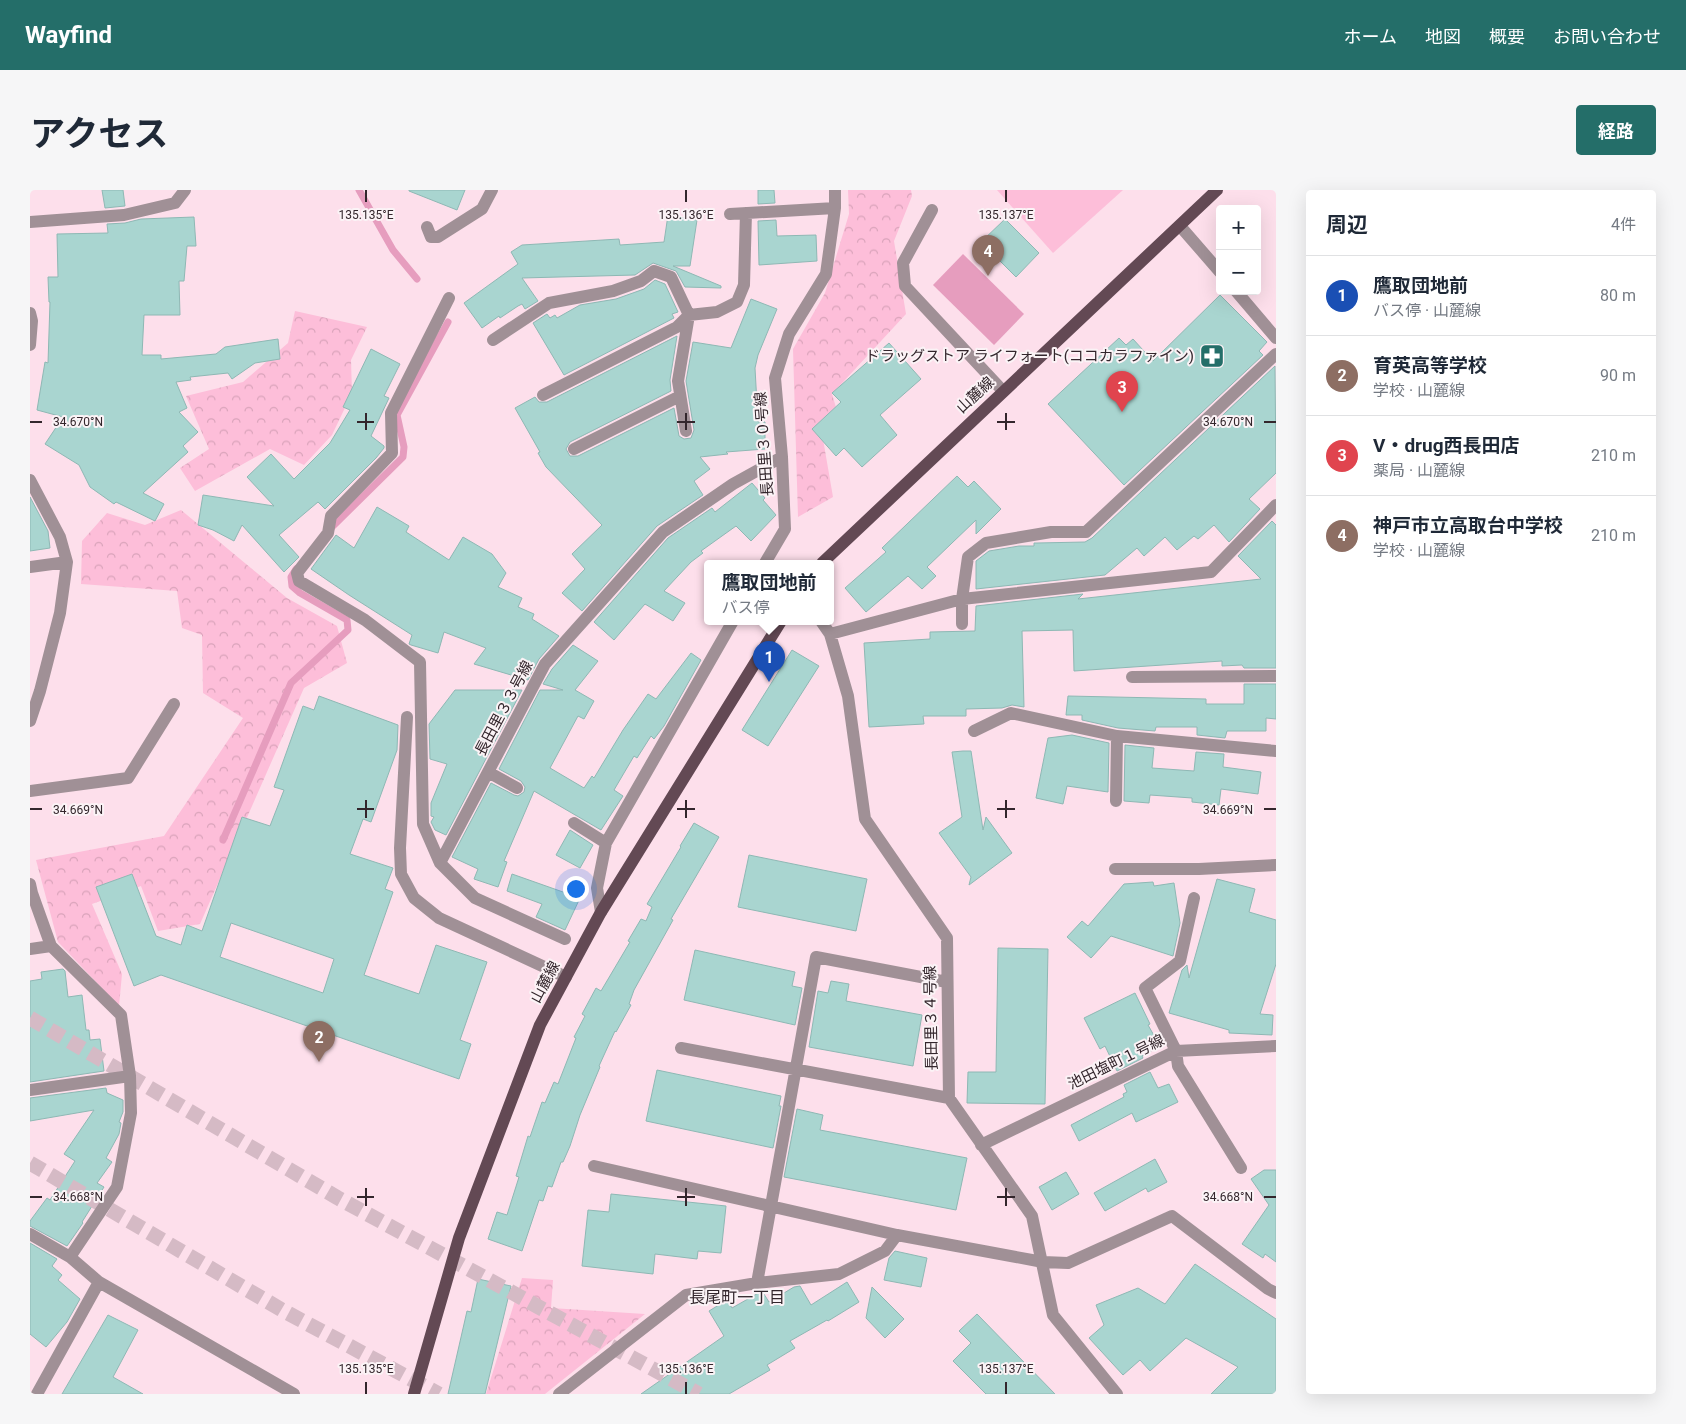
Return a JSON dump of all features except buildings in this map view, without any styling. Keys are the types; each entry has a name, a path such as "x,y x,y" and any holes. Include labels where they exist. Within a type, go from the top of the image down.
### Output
{"main road":[{"name":"山麓線","path":"825,560 1217,190"},
{"name":"山麓線","path":"414,1394 460,1238 540,1026 601,912 779,625"}],"street":[{"path":"30,222 124,216 176,204 185,190"},
{"path":"427,227 431,237 438,237 482,209 492,190"},
{"name":"長田里３０号線","path":"767,560 785,529 776,378 789,334 826,274 835,208 835,190"},
{"path":"730,214 835,208"},
{"path":"932,210 903,263 906,286 1002,391"},
{"path":"543,395 677,327 689,315 717,312 737,302 744,285 746,213"},
{"path":"1180,226 1216,267"},
{"path":"493,340 549,303 613,291 641,281 654,270 671,278 689,315 678,381 686,431"},
{"path":"1239,295 1276,338"},
{"path":"449,298 391,413 392,453 331,516 328,533 297,573 299,581 365,620 420,662 423,824 440,863 474,898 565,939"},
{"path":"30,345 31,318"},
{"path":"962,624 962,599 968,557 986,543 1050,532 1086,532 1276,354"},
{"path":"574,449 680,396"},
{"name":"長田里３３号線","path":"440,863 545,664 663,532 733,484 782,456"},
{"path":"30,480 60,537 67,562 60,614 35,691 30,721"},
{"path":"830,634 962,599 1211,572 1276,505"},
{"path":"30,567 67,562"},
{"path":"601,912 597,888 606,842 731,625"},
{"name":"長田里３４号線","path":"824,625 830,634 848,696 866,819 947,938 949,1098"},
{"path":"1132,678 1276,676"},
{"path":"30,791 128,778 174,704"},
{"path":"974,730 1011,713 1117,736 1276,750"},
{"path":"407,717 400,848 401,874 414,898 439,918 566,977"},
{"path":"1116,802 1117,736"},
{"path":"488,772 517,788"},
{"path":"574,823 606,842"},
{"path":"1115,869 1200,869 1276,865"},
{"path":"30,884 51,946 121,1015 130,1076 131,1114 117,1187 70,1257"},
{"path":"1194,898 1180,961 1145,988 1176,1051 1178,1066 1241,1168"},
{"path":"30,949 51,946"},
{"path":"757,1283 816,957 947,982"},
{"name":"池田塩町１号線","path":"981,1145 1176,1051 1276,1046"},
{"path":"681,1048 949,1098 1032,1216 1053,1315 1118,1394"},
{"path":"30,1090 130,1076"},
{"path":"594,1166 897,1235 1042,1262 1068,1263 1172,1216 1268,1289 1276,1293"},
{"path":"30,1234 70,1257 99,1282 294,1394"},
{"path":"559,1394 686,1295 757,1283 839,1274 885,1251 897,1235"},
{"path":"43,1392 99,1282"}],"green space":[{"path":"848,190 911,190 912,196 894,241 906,314 832,394 841,424 823,439 833,497 798,517 793,349 825,293 849,214"},
{"path":"997,190 1123,190 1053,253"},
{"path":"295,311 367,327 351,360 352,393 332,435 304,465 270,449 195,491 180,468 209,449 186,396 243,382 288,343"},
{"path":"181,510 287,598 337,626 347,663 304,688 200,924 158,931 141,886 92,904 122,974 119,1006 58,942 36,860 164,836 243,718 203,693 202,635 182,628 177,591 81,584 82,541 107,513 145,525"},
{"path":"522,1278 553,1280 551,1308 645,1314 545,1394 486,1394"}],"shaded area":[{"path":"963,254 1024,314 994,345 933,285"}],"waterway":[{"path":"359,190 393,250 417,279"},
{"path":"330,529 403,457 404,447 397,415 448,322"},
{"path":"223,840 291,683 348,630 347,620 300,593 292,586 291,577 296,569"}],"tunnel":[{"path":"30,1018 338,1198 699,1394"},
{"path":"30,1163 282,1310 439,1394"}],"place":[{"name":"神戸市立高取台中学校","path":"988,276"},
{"name":"ドラッグストア ライフォート(ココカラファイン)","path":"1212,356"},
{"name":"V・drug西長田店","path":"1122,412"},
{"name":"鷹取団地前","path":"769,682"},
{"name":"育英高等学校","path":"319,1062"}],"district":[{"name":"長尾町一丁目","path":"737,1297"}]}
